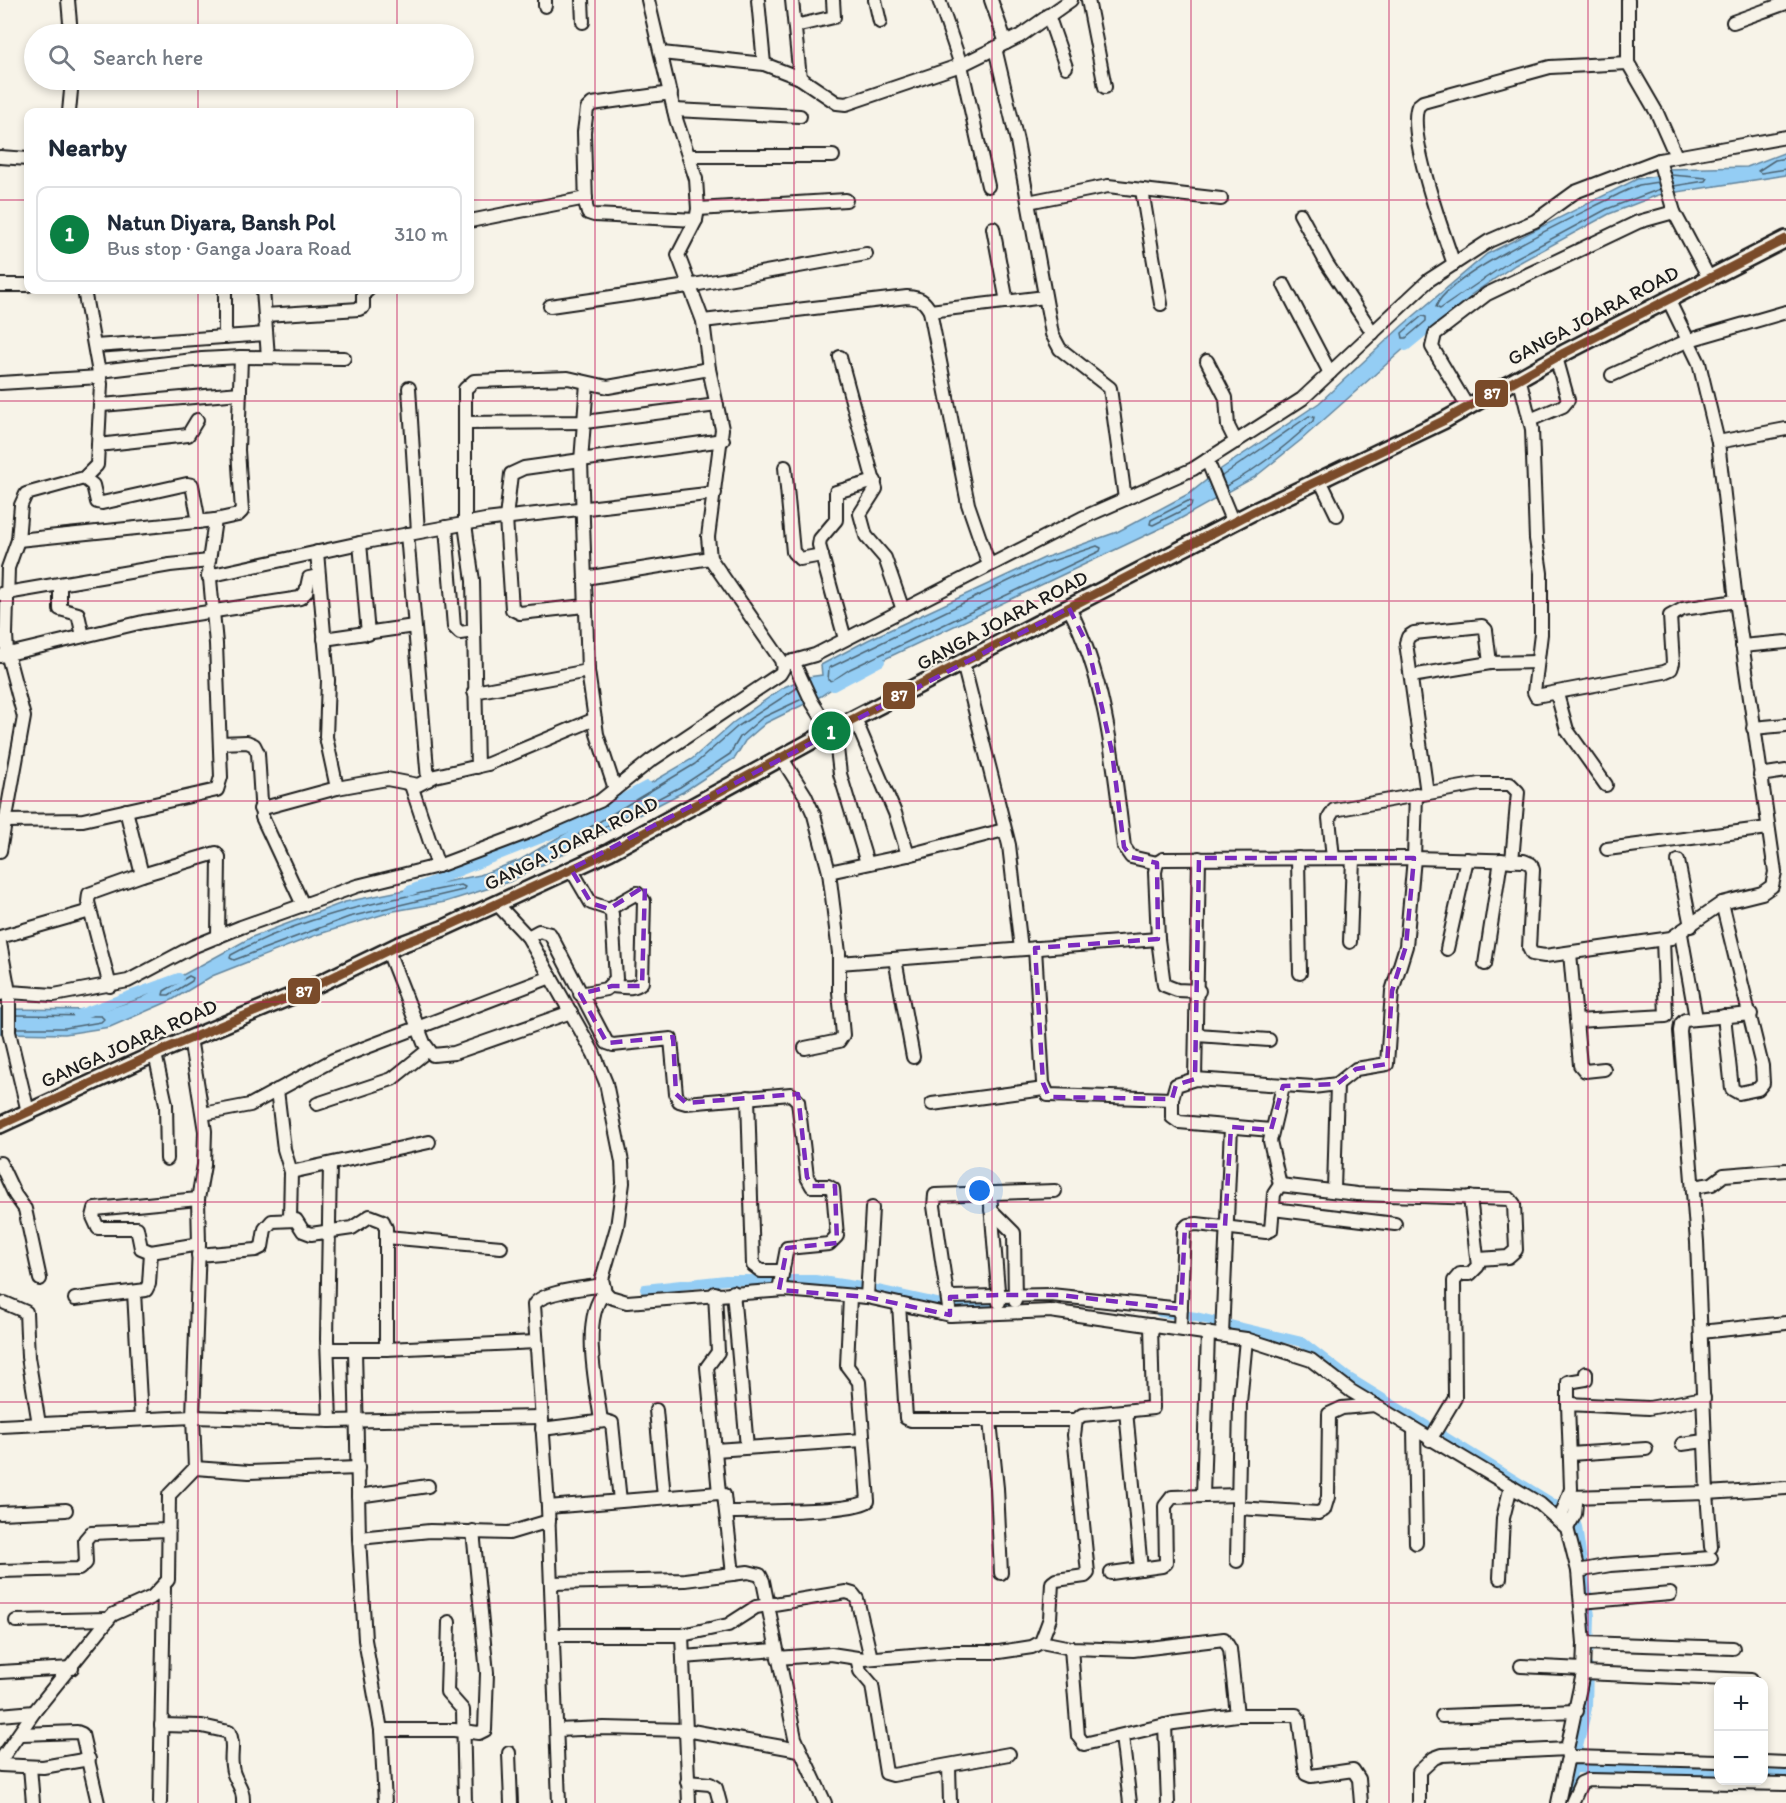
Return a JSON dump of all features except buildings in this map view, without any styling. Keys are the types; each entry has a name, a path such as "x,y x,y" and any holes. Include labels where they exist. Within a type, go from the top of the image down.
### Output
{"main road":[{"name":"GANGA JOARA ROAD","path":"0,1125 190,1038 304,991 609,852 830,731 1233,523 1424,430 1556,357 1786,239"}],"street":[{"path":"68,0 69,24"},
{"path":"582,0 583,22"},
{"path":"648,0 674,110 694,169 697,215 678,255 703,321 709,369 723,440 708,537 711,558 800,678 836,740 840,774 867,863"},
{"path":"758,0 764,64"},
{"path":"792,0 800,78"},
{"path":"795,26 834,17 833,0"},
{"path":"875,0 880,22"},
{"path":"939,0 961,64 988,186"},
{"path":"992,0 1055,343 1110,388 1125,499"},
{"path":"662,52 764,64 800,78 837,103 846,104 961,64 1000,46 1071,0"},
{"path":"1088,0 1105,87"},
{"path":"1628,0 1628,63 1657,113 1676,156"},
{"path":"1732,22 1786,3"},
{"path":"1048,15 1066,67"},
{"path":"1454,264 1429,191 1415,120 1418,106 1431,99 1550,67 1628,63"},
{"path":"69,108 71,90"},
{"path":"671,93 592,104 587,109 584,132 588,213 594,215 697,215 846,200"},
{"path":"674,110 800,116"},
{"path":"6,995 54,995 128,981 192,947 218,937 357,886 438,866 600,801 651,761 780,674 788,662 815,655 989,566 1207,460 1236,442 1293,406 1429,280 1489,241 1535,221 1575,192 1659,160 1786,137"},
{"path":"689,156 833,156"},
{"path":"0,157 24,159"},
{"path":"1659,160 1674,212 1709,278"},
{"path":"1028,202 1108,186 1221,199"},
{"path":"1142,190 1161,304"},
{"path":"474,220 586,198"},
{"path":"1467,406 1432,347 1434,334 1486,294 1638,222 1674,212"},
{"path":"1300,214 1327,264 1373,333"},
{"path":"993,228 1007,302"},
{"path":"550,306 688,286 866,254"},
{"path":"0,285 24,285"},
{"path":"1284,285 1330,373"},
{"path":"0,851 4,796 24,717 3,654 4,594 8,568 18,540 21,505 26,494 84,478 97,465 102,405 100,374 85,294"},
{"path":"225,294 225,337"},
{"path":"263,294 268,357"},
{"path":"265,315 359,309 363,307 363,294"},
{"path":"703,321 907,297 920,298 930,311 968,504 989,566"},
{"path":"930,311 1045,297"},
{"path":"1199,991 1177,990 1164,985 1158,939 1155,872 1157,863 1163,859 1172,857 1414,858 1507,860 1531,864 1533,870 1529,948 1532,954 1545,956 1663,940 1686,930 1722,903 1762,893 1772,886 1775,872 1736,601 1718,442 1699,363 1668,299"},
{"path":"1612,375 1689,340 1786,312"},
{"path":"95,346 266,334"},
{"path":"18,540 199,522 238,515 242,511 238,450 241,357"},
{"path":"840,357 875,481 874,496 860,514 866,536 885,558 903,610"},
{"path":"1530,420 1563,406 1568,400 1556,357"},
{"path":"0,383 100,374 202,358 344,358"},
{"path":"1207,361 1227,398 1227,426 1236,442"},
{"path":"477,767 473,572 465,524 465,389 474,381 568,378 608,387 709,369"},
{"path":"1519,377 1533,440 1536,539 1541,573 1541,634 1536,662 1534,692 1536,696 1557,694 1671,669 1673,663 1670,616 1683,609 1736,601"},
{"path":"587,383 581,461 588,671 595,719 615,789"},
{"path":"409,388 414,626 428,780"},
{"path":"102,405 240,393"},
{"path":"465,423 585,423 717,405"},
{"path":"98,446 188,435 197,420"},
{"path":"1718,442 1786,429"},
{"path":"585,606 515,612 512,609 506,518 511,474 525,468 723,440"},
{"path":"1207,460 1233,523"},
{"path":"785,466 795,557 800,560 822,555"},
{"path":"84,478 93,485 97,502 102,503 187,484 192,485 199,522"},
{"path":"1320,480 1337,515"},
{"path":"845,639 822,555 820,539 836,520 836,492 875,481"},
{"path":"208,576 446,527 715,493"},
{"path":"4,820 83,820 217,790 221,777 220,743 213,612 208,576 214,520"},
{"path":"446,527 454,627 460,633 474,631"},
{"path":"360,543 368,634"},
{"path":"317,552 328,680 326,737 337,788"},
{"path":"585,578 711,558"},
{"path":"4,594 170,565 209,561"},
{"path":"3,654 143,622 300,598 306,592 309,578 319,576"},
{"path":"60,584 60,609 78,614 83,636"},
{"path":"1069,608 1090,656 1112,752 1124,847 1131,857 1157,863"},
{"path":"324,639 414,626"},
{"path":"1270,1130 1174,1120 1172,1099 1176,1085 1182,1081 1195,1079 1313,1087 1338,1084 1356,1069 1386,1064 1392,991 1406,946 1421,794 1406,643 1408,637 1414,633 1482,626 1486,630 1490,663"},
{"path":"1742,646 1786,642"},
{"path":"1411,676 1490,663 1536,662"},
{"path":"963,663 1011,855 1022,949"},
{"path":"474,692 588,671"},
{"path":"1557,694 1567,730 1606,785"},
{"path":"260,809 337,788 387,779 411,785 477,767 595,719"},
{"path":"855,719 896,813 908,855"},
{"path":"1753,728 1786,725"},
{"path":"220,743 248,742 254,745 258,753 260,809 266,827 303,905"},
{"path":"781,757 805,795 814,815 829,872 839,963 843,1035 839,1041 805,1048"},
{"path":"1760,775 1786,771"},
{"path":"1333,858 1330,813 1334,810 1479,784 1510,784 1516,787 1518,792 1507,860 1485,964"},
{"path":"411,785 438,866"},
{"path":"126,810 142,875"},
{"path":"1607,849 1768,828"},
{"path":"829,872 908,855 1004,830"},
{"path":"110,986 90,911 89,894 216,853 219,857 218,937"},
{"path":"1195,1079 1199,991 1200,858"},
{"path":"1298,858 1300,973"},
{"path":"1350,942 1353,858"},
{"path":"1447,949 1467,860"},
{"path":"1678,861 1696,1018"},
{"path":"572,869 591,903 609,909 612,914 616,971 612,986"},
{"path":"580,994 612,986 637,987 642,982 644,902 637,893 632,894 609,909"},
{"path":"1722,903 1762,1066 1763,1083 1758,1089 1739,1093 1732,1089 1724,1016"},
{"path":"497,904 528,937 571,1012 606,1083 622,1162 623,1183 617,1227 602,1272 604,1288 597,1302 592,1339 601,1421"},
{"path":"0,937 90,911"},
{"path":"528,937 539,931 550,934 607,1043 613,1045 671,1039 676,1094 679,1101 686,1103 791,1094 798,1101 808,1183 813,1186 828,1186 835,1194 837,1236 830,1244 787,1248 779,1290"},
{"path":"839,963 1158,939"},
{"path":"1576,1021 1666,1016 1663,940"},
{"path":"0,944 9,1032 28,1112"},
{"path":"1035,948 1044,1089 1053,1097 1172,1099"},
{"path":"388,951 427,1051 433,1055 454,1053 571,1012"},
{"path":"1570,953 1581,1068 1585,1071 1604,1069"},
{"path":"895,958 913,1057"},
{"path":"203,1114 243,1108 327,1063 551,977"},
{"path":"1583,1570 1711,1552 1693,1187 1680,1031 1681,1024 1685,1020 1751,1014"},
{"path":"1197,1035 1269,1041"},
{"path":"160,1803 164,1588 169,1572 168,1495 195,1468 193,1417 199,1250 198,1199 204,1165 203,1114 190,1038"},
{"path":"317,1104 392,1079 427,1051"},
{"path":"155,1054 166,1104 167,1159"},
{"path":"1334,1190 1338,1084"},
{"path":"1180,1319 1184,1228 1197,1224 1266,1232 1270,1230 1274,1194 1280,1185 1271,1150 1270,1130 1283,1086"},
{"path":"932,1104 1044,1089"},
{"path":"277,1090 284,1149 291,1172 291,1219"},
{"path":"748,1097 753,1265 761,1271 783,1271"},
{"path":"1222,1328 1232,1126"},
{"path":"291,1172 429,1142"},
{"path":"0,1163 15,1195 25,1209 40,1279"},
{"path":"330,1164 328,1349 330,1420"},
{"path":"1693,1187 1712,1184 1724,1175 1786,1170"},
{"path":"1280,1185 1357,1194 1505,1197 1514,1204 1516,1250 1508,1257 1479,1259"},
{"path":"950,1315 934,1206 935,1195 1055,1191"},
{"path":"990,1193 999,1304"},
{"path":"1434,1434 1452,1407 1456,1388 1454,1281 1460,1274 1476,1271 1479,1259 1470,1197"},
{"path":"198,1199 95,1209 93,1217 98,1228 136,1228 141,1248 151,1252 256,1250 262,1247 268,1224 291,1219 301,1224 306,1233 352,1228 370,1216 383,1221 386,1237 386,1349"},
{"path":"867,1297 872,1208"},
{"path":"1273,1209 1395,1224"},
{"path":"992,1210 1014,1233 1015,1303"},
{"path":"386,1237 501,1247"},
{"path":"75,1299 147,1290 151,1252"},
{"path":"604,1288 617,1300 627,1302 716,1293 779,1290 867,1297 950,1315 999,1304 1059,1295 1180,1319 1208,1333 1222,1328 1246,1339 1311,1360 1414,1429 1434,1434 1563,1521 1583,1570 1587,1601 1588,1644 1586,1672 1577,1711 1572,1755 1558,1803"},
{"path":"559,1803 549,1521 534,1314 537,1300 546,1296 604,1288"},
{"path":"134,1292 141,1419"},
{"path":"733,1292 747,1448"},
{"path":"716,1293 718,1352 708,1367 719,1493"},
{"path":"727,1512 863,1504 868,1501 859,1382 847,1366 850,1296"},
{"path":"949,1297 999,1304"},
{"path":"5,1303 26,1312 28,1357 39,1424"},
{"path":"1015,1303 1050,1311 1151,1325 1180,1319"},
{"path":"899,1304 906,1418 990,1421 1076,1420 1082,1415 1153,1408 1151,1325"},
{"path":"1701,1332 1786,1323"},
{"path":"1203,1496 1208,1333"},
{"path":"1237,1562 1240,1403 1246,1339"},
{"path":"328,1349 386,1349 536,1342"},
{"path":"355,1349 359,1538 365,1640 381,1730 385,1803"},
{"path":"1569,1500 1568,1382 1586,1378 1586,1373"},
{"path":"1568,1404 1649,1408 1704,1398"},
{"path":"1238,1508 1318,1513 1324,1510 1328,1497 1329,1414 1342,1408 1375,1405"},
{"path":"656,1410 664,1497"},
{"path":"1126,1411 1141,1569"},
{"path":"0,1426 193,1417 542,1423 609,1421 614,1428 620,1501"},
{"path":"1041,1642 1050,1618 1052,1583 1056,1580 1085,1576 1088,1572 1074,1435 1076,1420"},
{"path":"990,1421 997,1488 1001,1573"},
{"path":"1414,1429 1416,1543"},
{"path":"715,1450 863,1440"},
{"path":"1682,1444 1704,1441"},
{"path":"1570,1454 1646,1449"},
{"path":"195,1468 249,1472 358,1468"},
{"path":"358,1496 428,1486"},
{"path":"1500,1578 1503,1518 1511,1486"},
{"path":"1569,1500 1786,1488"},
{"path":"548,1507 719,1493 724,1495 726,1500 733,1574"},
{"path":"1111,1573 1162,1566 1166,1563 1167,1500 1172,1497 1238,1495"},
{"path":"1563,1521 1575,1514 1576,1503 1569,1500"},
{"path":"0,1513 66,1510"},
{"path":"359,1538 430,1531 509,1533 549,1521"},
{"path":"0,1571 79,1569 86,1563 85,1540 86,1536 91,1533 168,1530"},
{"path":"381,1730 479,1733 487,1724 487,1673 473,1531"},
{"path":"551,1583 685,1580 748,1572 760,1575 799,1750 825,1803"},
{"path":"89,1759 30,1767 0,1763 22,1734 34,1713 72,1668 108,1619 118,1610 142,1602 164,1588"},
{"path":"554,1635 682,1635 728,1624 756,1607 767,1604 846,1592 853,1594 871,1658"},
{"path":"1587,1601 1670,1594"},
{"path":"16,1621 108,1619"},
{"path":"449,1622 447,1692 463,1710 465,1803"},
{"path":"682,1635 689,1803"},
{"path":"682,1657 831,1654 871,1658 949,1652 999,1652 1032,1647 1041,1642 1071,1648 1133,1650 1224,1639 1230,1649 1237,1715"},
{"path":"1588,1644 1733,1648"},
{"path":"1071,1648 1080,1741 1091,1744 1165,1725 1237,1715 1296,1715 1299,1719 1306,1774 1311,1776 1353,1770 1359,1779 1361,1803"},
{"path":"856,1658 861,1671 872,1685 885,1773 893,1775 1009,1754"},
{"path":"1521,1666 1586,1672 1714,1678"},
{"path":"0,1672 72,1668"},
{"path":"1442,1716 1577,1711"},
{"path":"0,1715 34,1713"},
{"path":"161,1725 202,1726 229,1732 233,1745 232,1770 243,1789 243,1803"},
{"path":"1165,1725 1168,1803"},
{"path":"557,1730 686,1730 799,1750"},
{"path":"22,1734 77,1732 82,1734 86,1741 98,1803"},
{"path":"1122,1736 1130,1803"},
{"path":"509,1753 511,1803"},
{"path":"1419,1803 1419,1772 1442,1755 1572,1755 1714,1761"},
{"path":"1768,1762 1786,1763"},
{"path":"949,1766 950,1803"},
{"path":"30,1767 33,1803"},
{"path":"1572,1803 1581,1783 1588,1780 1786,1784"},
{"path":"687,1782 710,1784 716,1788 720,1803"}],"highlighted area":[{"path":"1069,608 1088,646 1112,752 1124,847 1131,857 1157,863 1158,939 1035,948 1043,1083 1049,1097 1172,1099 1176,1085 1195,1079 1199,858 1414,858 1406,946 1392,991 1387,1064 1356,1069 1337,1084 1283,1086 1271,1130 1231,1127 1225,1226 1185,1225 1181,1309 1059,1295 998,1295 950,1297 950,1315 867,1297 779,1290 787,1248 837,1243 835,1186 812,1186 807,1177 798,1094 686,1103 676,1094 673,1037 607,1043 580,994 612,986 642,986 645,886 609,909 591,903 571,869"}],"water":[{"path":"1786,152 1786,175 1658,195 1609,214 1515,265 1443,314 1301,440 1255,477 1178,520 853,674 821,696 766,723 745,741 735,758 683,792 509,882 445,902 394,911 316,935 212,976 172,1000 110,1027 65,1034 0,1033 0,1009 103,1010 141,998 252,937 345,902 480,875 520,860 692,759 734,722 784,687 808,677 822,675 821,665 868,640 1044,558 1117,532 1190,493 1218,471 1319,403 1403,325 1487,254 1637,179 1656,176 1668,169 1747,167"}],"waterway":[{"path":"1406,346 1466,297"},
{"path":"833,686 880,661"},
{"path":"409,891 576,824 647,786"},
{"path":"78,1015 179,978"},
{"path":"645,1289 726,1280 815,1280 868,1288 950,1306 1007,1302"},
{"path":"1160,1312 1196,1317 1302,1342 1346,1376 1573,1516 1577,1527 1590,1616 1589,1649"},
{"path":"1565,1803 1587,1708 1588,1667"},
{"path":"1574,1768 1714,1774"},
{"path":"1768,1775 1786,1776"}],"transit line":[{"name":"87","path":"0,1125 163,1050 304,991 399,945 444,928 609,852 830,731 1255,511 1443,421 1564,353 1786,239"}],"place":[{"name":"Natun Diyara, Bansh Pol","path":"831,731"}]}
